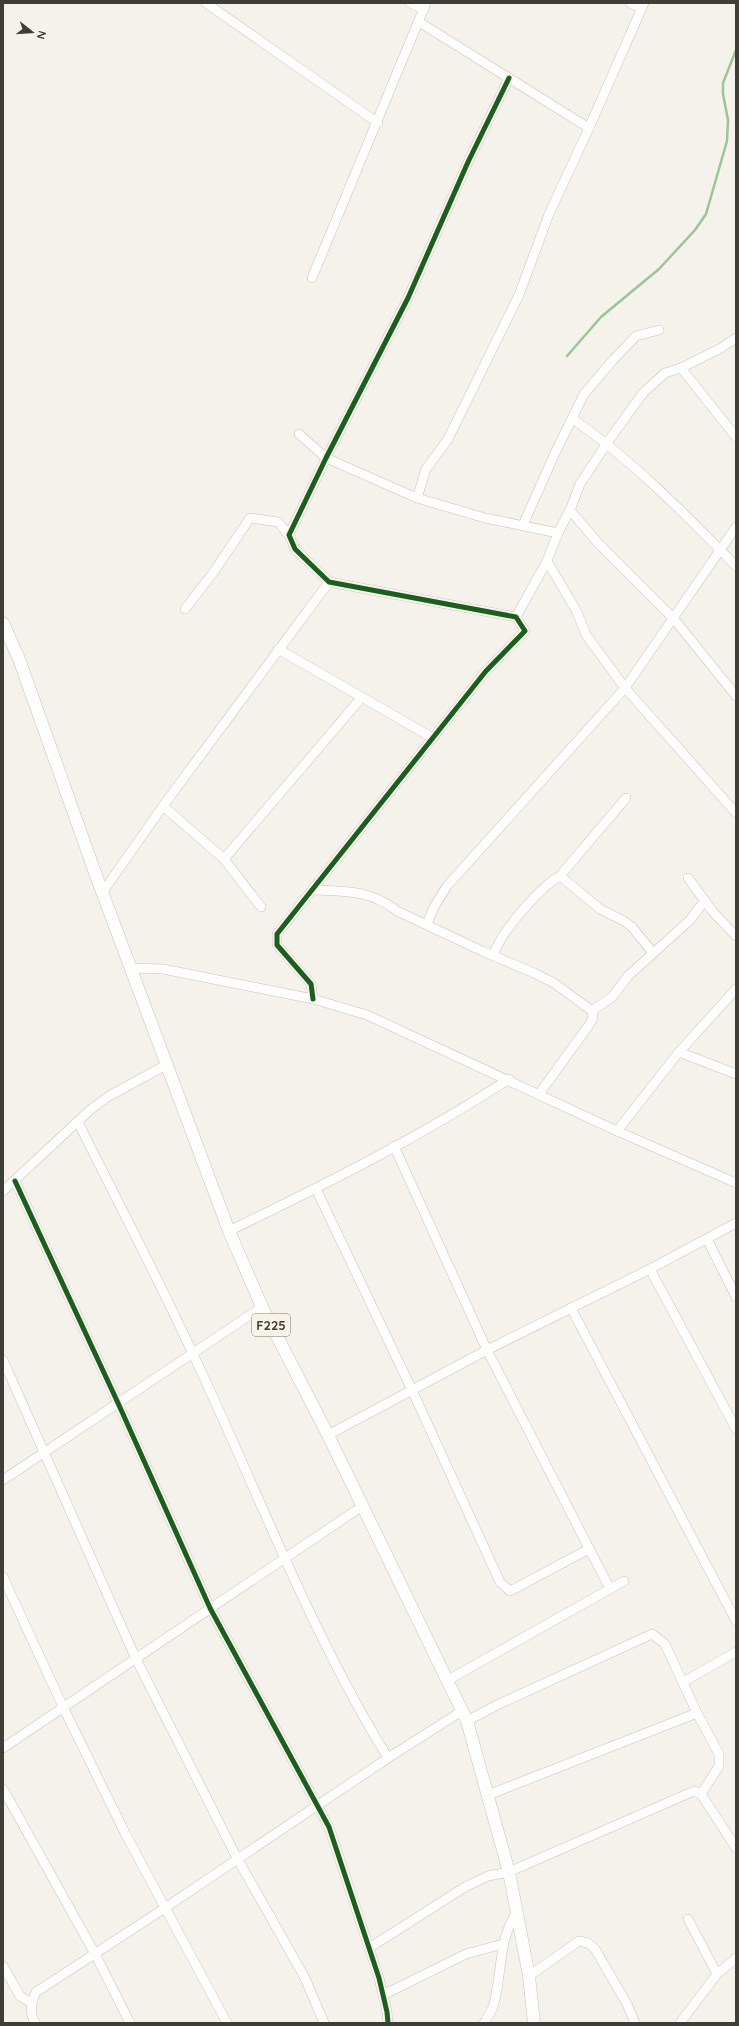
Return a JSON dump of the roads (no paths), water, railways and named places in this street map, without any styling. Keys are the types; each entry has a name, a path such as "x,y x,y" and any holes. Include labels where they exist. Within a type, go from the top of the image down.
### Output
{"main road":[{"name":"F225","path":"3,623 19,659 102,893 168,1064 229,1231 262,1307 328,1435 361,1507 465,1716 509,1872 530,1976 534,2023"}],"street":[{"path":"206,3 378,123"},
{"path":"312,278 378,123 425,6 410,3"},
{"path":"417,498 426,469 448,439 519,295 548,214 589,128 643,5 630,3"},
{"path":"419,22 589,128"},
{"path":"289,535 326,458 408,298 468,162 508,78"},
{"path":"522,525 554,453 573,420 584,394 636,336 659,330"},
{"path":"516,617 547,561 580,484 606,443 643,393 665,373 681,368 721,348 736,338"},
{"path":"681,368 736,438"},
{"path":"573,420 606,443 701,529 736,566"},
{"path":"299,434 326,458 417,498 485,518 558,533"},
{"path":"570,510 598,543 674,619 736,696"},
{"path":"185,609 250,518 278,522 289,535 295,550 330,582 516,617 526,631 498,657 314,890 277,934 277,944 311,984 314,999"},
{"path":"428,924 434,907 447,886 625,688 736,527"},
{"path":"547,561 577,612 586,635 625,688 736,813"},
{"path":"102,893 163,806 278,649 330,582"},
{"path":"278,649 433,738"},
{"path":"224,859 362,697"},
{"path":"494,956 497,945 518,916 549,882 560,876 626,798"},
{"path":"163,806 224,859 261,906"},
{"path":"560,876 600,908 632,927 653,953"},
{"path":"688,878 713,912 736,936"},
{"path":"314,890 355,891 386,902 397,911 554,983 592,1011 593,1018 589,1025 539,1094"},
{"path":"592,1011 613,996 628,976 690,920 705,900"},
{"path":"130,968 163,969 314,999 367,1015 508,1079 617,1131 736,1183"},
{"path":"617,1131 679,1052 736,989"},
{"path":"679,1052 736,1074"},
{"path":"3,1191 78,1122 109,1096 168,1064"},
{"path":"229,1231 316,1189 394,1146 508,1079"},
{"path":"78,1122 194,1354 284,1560 362,1716 388,1758"},
{"path":"394,1146 487,1350 610,1589"},
{"path":"15,1181 118,1403 210,1608 329,1827 369,1948 383,1995 388,2023"},
{"path":"316,1189 412,1390 500,1582 510,1592 589,1549"},
{"path":"328,1435 487,1350 650,1269 736,1223"},
{"path":"707,1238 736,1297"},
{"path":"650,1269 736,1428"},
{"path":"3,1480 194,1354 262,1307"},
{"path":"571,1308 736,1621"},
{"path":"3,1360 43,1453 136,1659 237,1858 305,1978 324,2023"},
{"path":"3,1748 64,1709 210,1608 284,1560 361,1507"},
{"path":"3,1577 64,1709 165,1908 227,2023"},
{"path":"448,1680 624,1581"},
{"path":"35,2023 32,2017 31,2003 36,1992 94,1952 165,1908 237,1858 388,1758 465,1716 504,1702 652,1634 665,1644 697,1713 719,1754 719,1766 701,1794"},
{"path":"683,1682 736,1652"},
{"path":"488,1795 697,1713"},
{"path":"3,1789 94,1952 130,2023"},
{"path":"369,1948 465,1887 488,1876 509,1872 694,1791 701,1794 736,1848"},
{"path":"484,2023 492,2008 503,1944 508,1925 517,1912"},
{"path":"688,1919 717,1974"},
{"path":"530,1976 579,1941 588,1943 595,1949 623,1997 635,2023"},
{"path":"383,1995 466,1954 503,1944"},
{"path":"680,2023 717,1974 736,1958"},
{"path":"3,1966 20,1996 31,2003"}],"waterway":[{"path":"567,356 601,317 659,269 695,230 706,214 727,141 728,120 723,94 723,83 736,50"}]}
